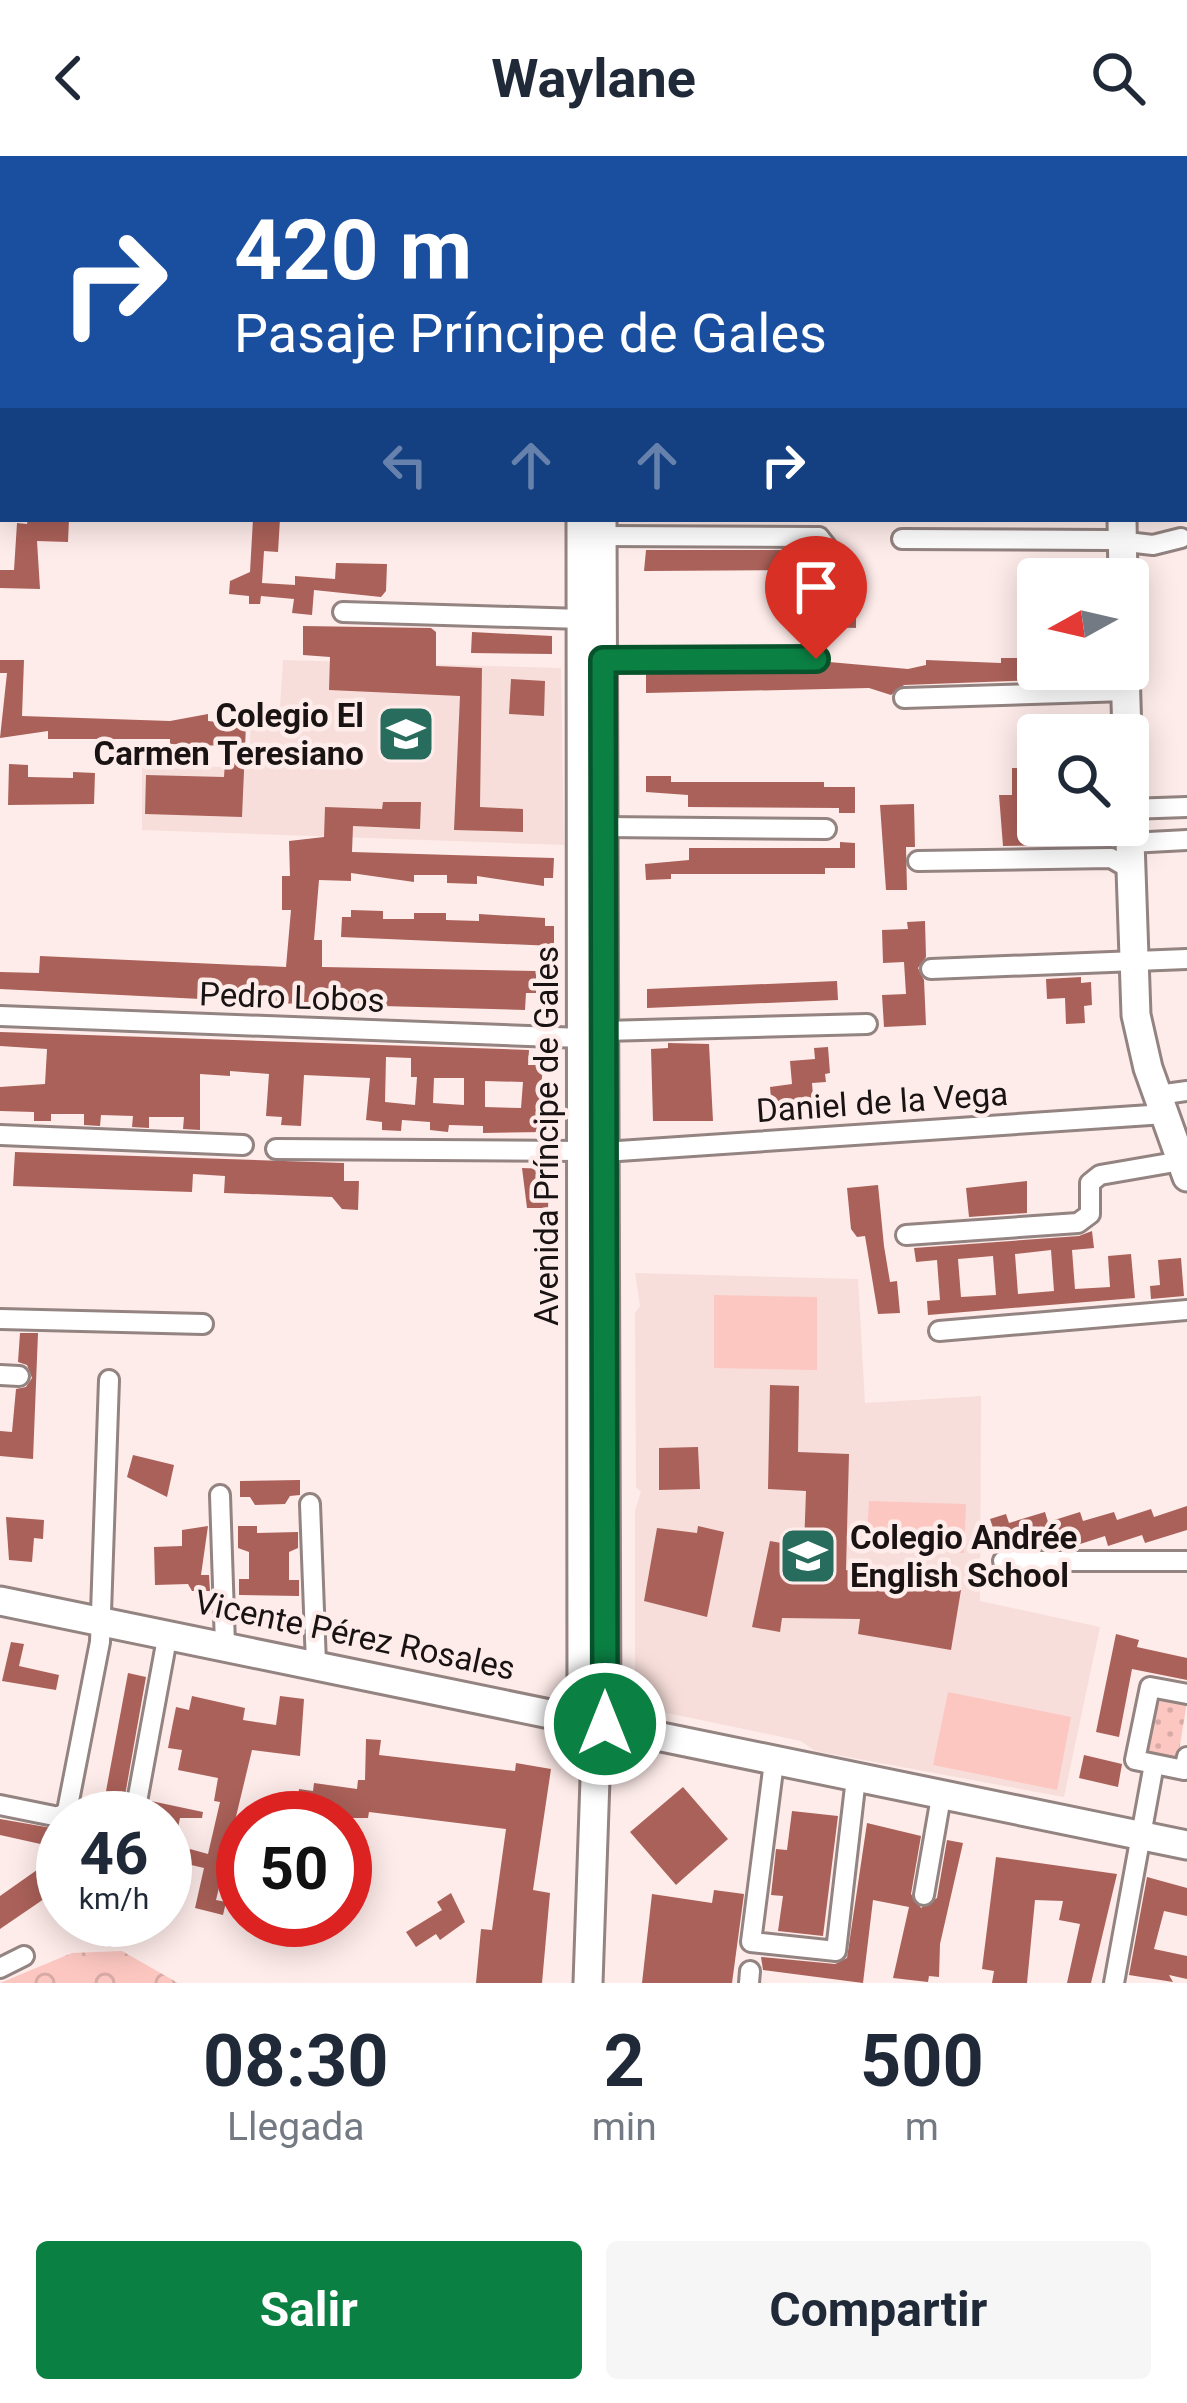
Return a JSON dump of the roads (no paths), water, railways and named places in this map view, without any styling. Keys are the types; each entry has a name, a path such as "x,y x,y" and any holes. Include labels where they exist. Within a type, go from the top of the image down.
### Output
{"main road":[{"name":"Avenida Príncipe de Gales","path":"588,1983 594,1731 593,1035 582,619 591,523"},
{"name":"Avenida Príncipe de Gales","path":"591,523 603,660 603,826 593,1035"},
{"path":"1126,846 1141,1041 1184,1169"},
{"name":"Vicente Pérez Rosales","path":"0,1601 316,1664 594,1731 1187,1845"}],"street":[{"path":"591,523 818,537 839,564 844,600"},
{"path":"902,539 1184,538"},
{"path":"343,612 582,619"},
{"path":"603,660 816,659"},
{"path":"904,698 1017,689"},
{"path":"1149,808 1187,807"},
{"path":"603,826 826,829"},
{"path":"918,861 1125,854 1187,840"},
{"path":"931,969 1187,959"},
{"name":"Pedro Lobos","path":"0,1016 593,1035 868,1024"},
{"name":"Daniel de la Vega","path":"276,1149 593,1151 1161,1104 1187,1090"},
{"path":"0,1135 243,1145"},
{"path":"906,1235 1078,1223 1090,1214 1090,1183 1100,1175 1184,1169"},
{"path":"938,1331 1187,1310"},
{"path":"0,1319 203,1324"},
{"path":"0,1805 59,1817 68,1811 100,1619 109,1380"},
{"path":"220,1495 225,1645"},
{"path":"310,1504 316,1664"},
{"path":"1003,1562 1187,1561"},
{"path":"139,1791 168,1633"},
{"path":"1187,1694 1150,1687 1135,1760 1184,1770 1187,1757"},
{"path":"774,1762 751,1942 836,1951 856,1778"},
{"path":"1114,1983 1154,1764"},
{"path":"924,1894 941,1797"},
{"path":"0,1968 24,1956"}],"place":[{"name":"Colegio El Carmen Teresiano","path":"406,734"},
{"name":"Colegio Andrée English School","path":"808,1556"}]}
